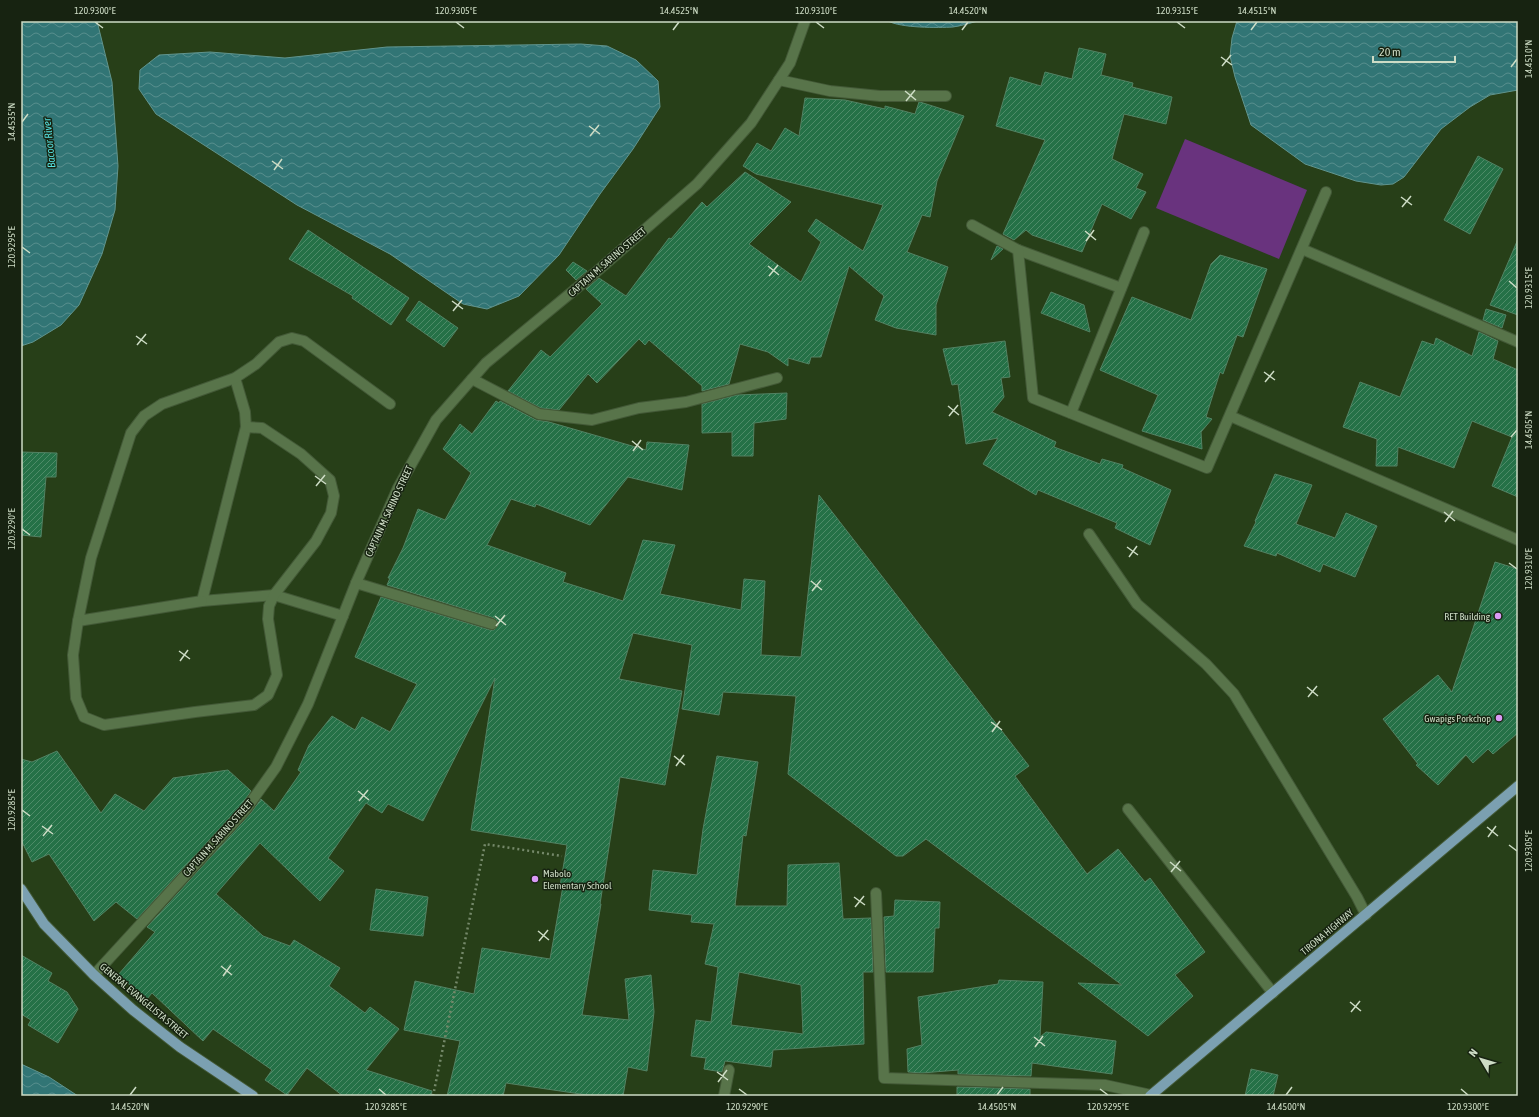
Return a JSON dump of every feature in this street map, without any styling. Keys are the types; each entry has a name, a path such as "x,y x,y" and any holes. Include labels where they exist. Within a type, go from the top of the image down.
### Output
{"main road":[{"name":"TIRONA HIGHWAY","path":"1151,1096 1518,786"},
{"name":"GENERAL EVANGELISTA STREET","path":"21,889 44,924 94,975 180,1047 253,1096"}],"street":[{"name":"CAPTAIN M. SARINO STREET","path":"94,975 246,809 276,767 308,704 356,583 398,488 436,420 486,364 595,273 697,184 750,123 779,80 790,63 805,21"},
{"path":"779,80 830,92 880,96 946,96"},
{"path":"1018,250 1032,398 1207,468 1326,192"},
{"path":"972,225 1018,250 1121,288"},
{"path":"1070,413 1144,232"},
{"path":"1302,249 1518,342"},
{"path":"246,427 262,428 301,454 330,480 334,496 331,513 316,541 274,595 269,606 268,619 277,675 268,694 254,705 104,725 84,717 76,698 75,691 73,655 78,621 91,558 131,433 144,416 162,404 235,378 256,364 279,342 292,338 304,341 390,404"},
{"path":"202,601 246,427 245,412 235,378"},
{"path":"472,379 539,414 592,420 639,408 686,402 776,378"},
{"path":"1230,416 1518,540"},
{"path":"1088,534 1137,604 1206,664 1234,694 1358,897 1366,915"},
{"path":"356,583 492,624"},
{"path":"78,621 202,601 274,595 343,616"},
{"path":"1128,810 1272,993"},
{"path":"876,894 884,1078 1105,1085 1151,1096"},
{"path":"724,1096 729,1070"}],"path":[{"path":"432,1096 485,844 562,856"}],"shaded area":[{"path":"1185,139 1307,190 1279,259 1156,208"}],"water":[{"name":"Bacoor River","path":"21,21 97,21 112,82 118,166 115,210 102,254 79,305 61,325 33,342 21,346"},
{"path":"888,21 978,21 956,27 920,27 902,25"},
{"path":"1237,21 1518,21 1518,90 1490,95 1470,107 1441,129 1404,177 1393,184 1381,185 1356,181 1305,164 1251,125 1235,77 1230,56 1232,38"},
{"path":"581,44 607,46 636,60 658,81 660,107 633,149 600,194 559,255 519,296 487,309 463,304 390,254 297,205 156,114 139,89 140,70 159,55 210,52 285,58 387,47"},
{"path":"21,1064 49,1077 78,1096 21,1096"}],"building":[{"path":"1079,48 1106,54 1101,75 1133,83 1132,87 1172,97 1166,124 1124,114 1112,159 1143,174 1136,188 1146,192 1131,219 1102,204 1082,252 1032,235 1026,230 1014,240 1003,234 1045,140 996,126 1010,77 1041,86 1045,72 1072,79"},
{"path":"805,98 845,100 885,109 885,106 915,114 920,102 964,116 937,181 930,217 922,215 907,252 948,267 936,305 936,335 896,328 875,320 884,296 849,266 821,357 811,357 809,364 788,358 788,366 768,352 740,344 729,384 702,391 702,386 649,340 645,345 639,339 597,383 588,374 559,410 541,408 508,391 541,350 550,357 602,304 586,289 599,278 626,296 669,238 671,239 702,202 707,207 745,172 791,202 749,244 801,282 821,242 808,231 816,219 863,251 883,205 756,174 743,166 757,143 771,151 785,128 799,136"},
{"path":"1478,156 1503,169 1470,234 1444,220"},
{"path":"308,230 409,298 391,325 352,298 353,296 289,259"},
{"path":"1518,239 1518,315 1490,305"},
{"path":"997,246 1003,249 991,260"},
{"path":"1220,255 1267,269 1243,337 1237,335 1223,374 1220,372 1206,417 1212,419 1201,432 1202,449 1142,431 1158,395 1100,370 1132,297 1191,320 1211,264"},
{"path":"573,262 587,271 576,280 566,270"},
{"path":"1051,292 1084,305 1090,332 1041,313"},
{"path":"419,301 458,328 444,347 406,320"},
{"path":"1486,309 1506,315 1502,328 1483,320"},
{"path":"1479,332 1498,341 1493,359 1518,370 1518,497 1492,486 1512,437 1472,421 1454,468 1398,447 1397,466 1376,466 1377,439 1343,427 1360,382 1400,397 1422,341 1434,345 1436,338 1472,356"},
{"path":"1005,341 1010,377 1001,378 1004,397 992,412 1056,442 1054,447 1100,464 1102,459 1123,465 1122,468 1171,490 1150,545 1115,528 1117,523 1038,490 1036,495 983,464 998,438 966,444 958,384 952,385 943,349"},
{"path":"787,393 786,419 754,423 753,456 732,456 732,432 702,433 702,404 737,395"},
{"path":"496,401 499,403 500,401 536,420 549,422 646,450 647,442 689,445 682,490 628,477 590,525 536,504 535,507 511,499 487,545 566,573 563,582 623,601 643,540 675,545 660,594 741,610 744,579 765,581 761,655 801,657 819,495 1029,766 1015,776 1087,874 1118,849 1145,882 1150,878 1205,952 1175,975 1193,996 1148,1036 1078,983 1122,985 926,839 903,856 896,856 788,774 796,696 723,692 719,715 682,709 692,645 633,633 619,679 682,691 665,785 620,777 601,904 582,1015 629,1020 625,979 651,975 654,1012 647,1071 628,1067 623,1096 594,1096 506,1083 503,1096 447,1096 460,1041 404,1030 415,981 474,994 482,948 550,959 563,886 560,886 567,845 471,830 495,678 423,821 388,804 382,813 366,803 328,858 344,871 320,901 260,843 216,894 263,936 290,946 294,940 340,968 329,986 365,1013 370,1007 399,1029 366,1070 432,1091 431,1096 343,1096 307,1068 287,1095 265,1080 272,1070 213,1029 203,1041 152,993 147,999 118,975 155,932 147,927 251,813 261,799 274,811 301,772 298,770 309,745 332,716 355,730 362,717 390,732 417,684 355,657 381,597 490,630 494,630 498,626 498,622 494,618 387,585 390,578 388,578 403,548 418,509 445,520 471,473 443,449 460,424 472,434"},
{"path":"21,452 57,453 56,477 46,477 41,537 21,535"},
{"path":"1275,474 1312,485 1296,524 1335,538 1346,513 1377,526 1355,577 1323,564 1320,572 1277,553 1276,556 1244,546 1256,522 1255,521"},
{"path":"1495,562 1518,569 1518,733 1493,754 1488,749 1473,763 1466,755 1438,785 1416,765 1418,764 1383,719 1438,675 1452,692"},
{"path":"57,751 101,813 115,794 144,811 173,778 228,770 251,791 241,805 137,919 116,902 94,921 49,854 32,862 21,840 21,759 32,762"},
{"path":"717,756 758,762 746,836 743,835 735,906 787,906 788,865 839,863 843,919 871,918 873,972 863,972 864,1044 773,1050 771,1067 725,1061 722,1072 704,1069 706,1058 691,1056 696,1020 711,1022 718,967 705,964 714,924 691,922 692,915 649,910 653,870 697,875 703,829","holes":["739,972 801,985 803,1034 731,1025"]},
{"path":"376,889 428,897 423,936 370,930"},
{"path":"895,900 940,902 939,928 935,928 933,972 886,972 884,917 894,916"},
{"path":"21,955 52,973 48,981 67,992 78,1009 58,1043 28,1025 31,1020 21,1014"},
{"path":"999,980 1043,982 1040,1037 1046,1032 1116,1041 1112,1074 1032,1063 1031,1076 958,1074 958,1070 922,1073 908,1072 907,1049 922,1045 918,997 998,984"},
{"path":"1251,1069 1278,1075 1273,1096 1245,1096"},
{"path":"957,1087 1030,1089 1030,1096 957,1096"}],"place":[{"name":"RET Building","path":"1498,616"},
{"name":"Gwapigs Porkchop","path":"1499,718"},
{"name":"Mabolo Elementary School","path":"535,879"}]}
